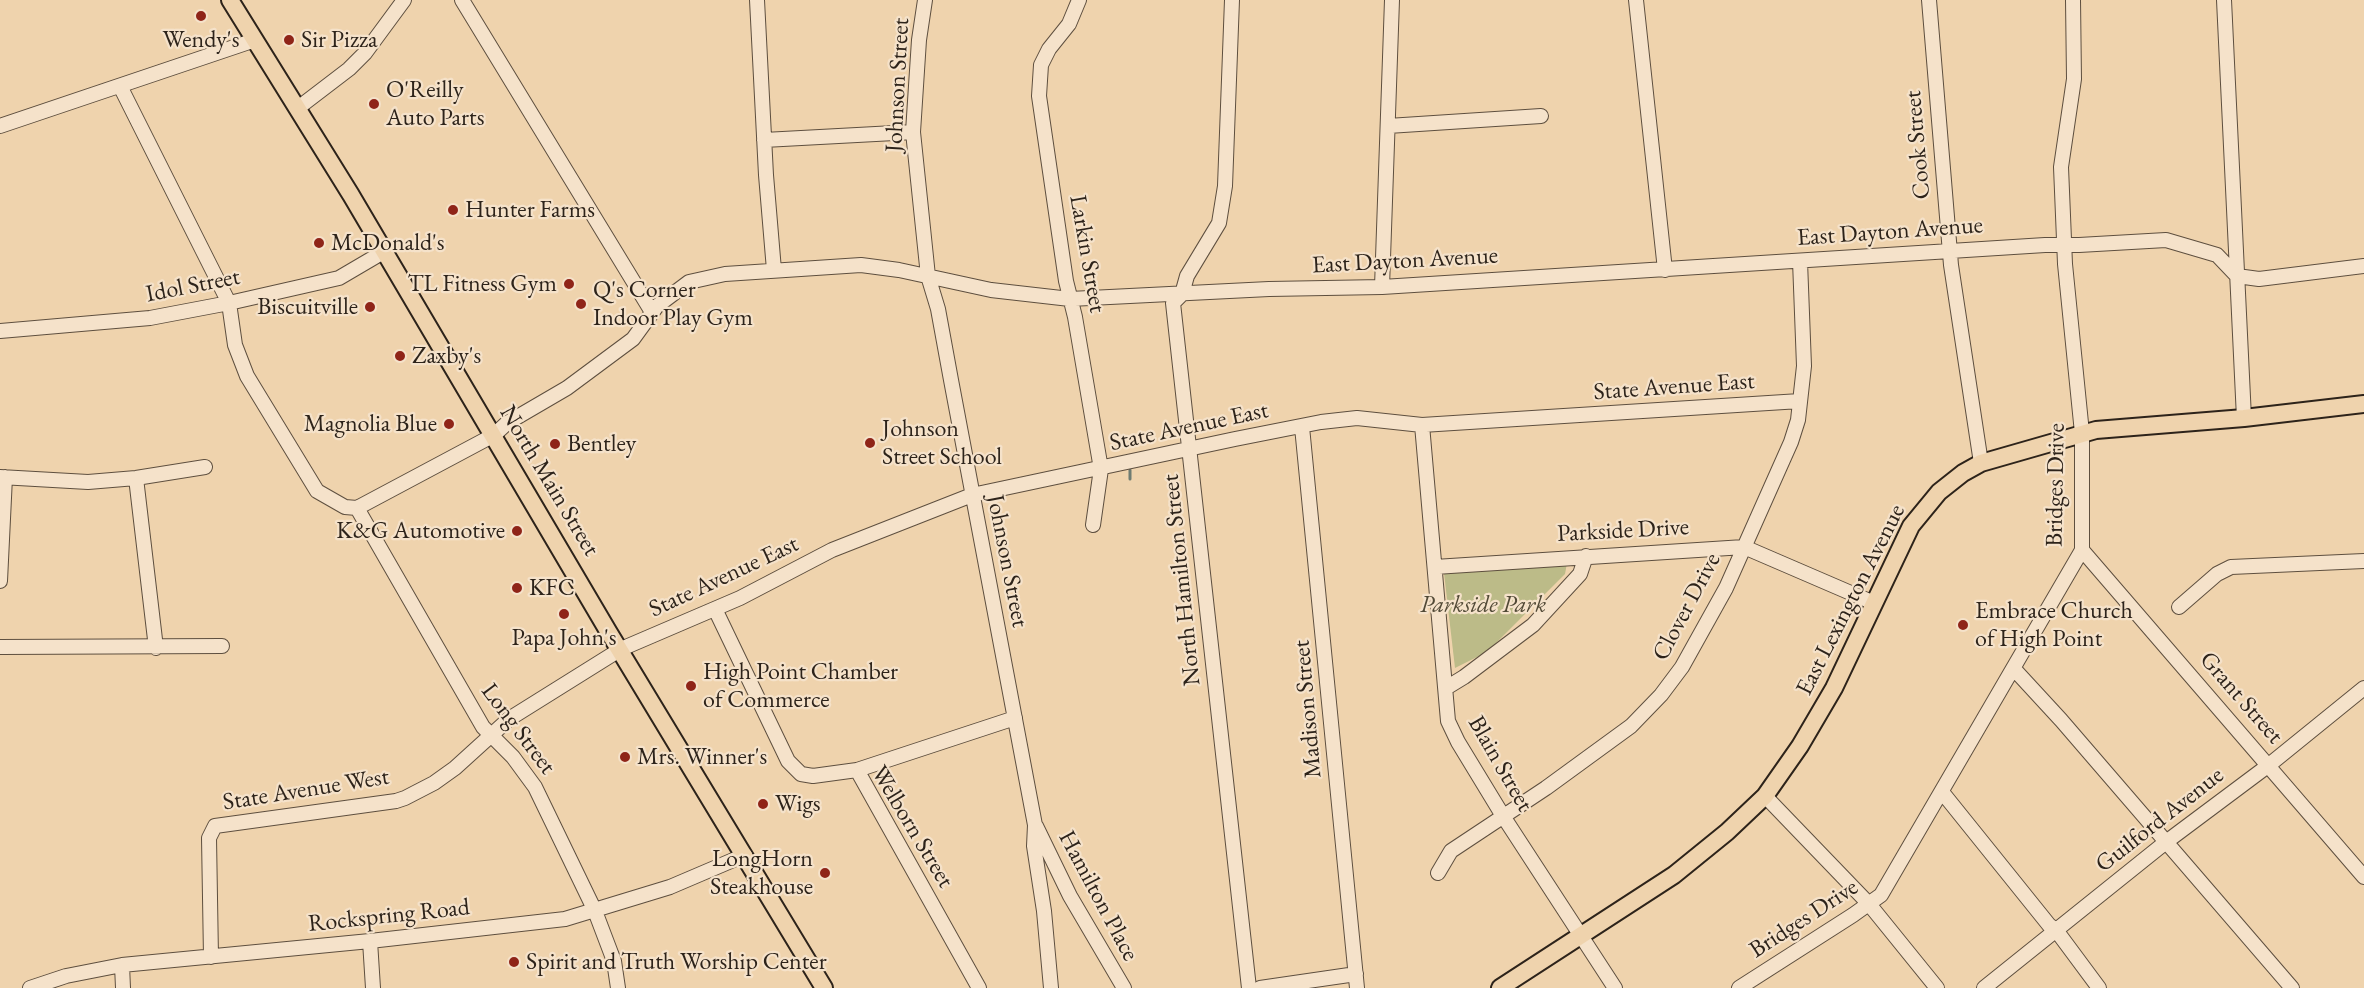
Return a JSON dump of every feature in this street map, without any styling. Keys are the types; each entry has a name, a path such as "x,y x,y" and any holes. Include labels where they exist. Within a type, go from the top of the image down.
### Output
{"main road":[{"name":"North Main Street","path":"230,0 384,251 824,988"},
{"name":"East Lexington Avenue","path":"1500,988 1696,859 1765,796 1800,746 1834,688 1911,525 1939,492 1963,473 1981,463 2082,433 2364,404"}],"street":[{"path":"298,108 348,70 366,52 404,0"},
{"path":"462,0 652,312"},
{"path":"757,0 764,140 774,270"},
{"name":"Johnson Street","path":"925,0 919,40 913,132 928,276 940,321 1035,825 1034,846 1051,988"},
{"name":"Larkin Street","path":"1079,0 1069,24 1049,49 1041,65 1039,85 1070,299 1101,469 1093,525"},
{"name":"North Hamilton Street","path":"1232,0 1225,186 1220,223 1187,276 1182,294 1173,303 1249,988"},
{"path":"1382,287 1392,0"},
{"path":"1636,0 1665,270"},
{"name":"Cook Street","path":"1929,0 1952,252 1951,265 1981,463"},
{"name":"Bridges Drive","path":"1739,988 1881,895 2082,550 2082,433 2065,245 2061,167 2074,80 2073,0"},
{"path":"2224,0 2244,418"},
{"path":"0,126 255,40"},
{"path":"120,86 229,303 235,345 247,376 316,490 345,507 357,508"},
{"path":"1388,126 1541,116"},
{"path":"764,140 913,132"},
{"name":"East Dayton Avenue","path":"357,508 494,435 507,423 567,387 633,339 657,306 689,282 725,274 861,265 928,276 991,290 1070,299 1269,289 1382,287 2166,240 2217,255 2237,276"},
{"name":"Idol Street","path":"0,331 150,318 229,303 339,278 384,251"},
{"name":"Clover Drive","path":"1438,873 1451,850 1546,788 1631,726 1661,695 1682,667 1704,630 1791,442 1798,420 1804,366 1800,261"},
{"path":"2237,276 2259,279 2364,266"},
{"name":"State Avenue East","path":"621,650 715,609 832,550 972,495 1190,449 1357,418 1422,425 1800,401"},
{"name":"Blain Street","path":"1422,425 1448,721 1458,742 1503,816 1615,988"},
{"name":"Madison Street","path":"1302,427 1357,981"},
{"path":"0,581 2,477 88,482 135,478 205,466"},
{"path":"135,478 156,648"},
{"name":"Long Street","path":"357,508 483,727 513,757 535,787 595,911 614,961 618,988"},
{"name":"Parkside Drive","path":"1435,567 1744,547 1874,603"},
{"name":"Grant Street","path":"2082,550 2364,877"},
{"path":"1446,688 1533,626 1580,574 1586,556"},
{"path":"2179,607 2217,574 2231,567 2364,561"},
{"name":"Welborn Street","path":"715,609 788,762 801,774 811,776 857,770 979,988"},
{"path":"0,647 222,646"},
{"name":"State Avenue West","path":"211,957 210,838 215,826 405,798 434,783 455,768 509,719 621,650"},
{"path":"2014,669 2061,720 2292,988"},
{"name":"Guilford Avenue","path":"1984,988 2166,842 2269,765 2364,688"},
{"path":"857,770 1015,718"},
{"path":"1942,792 2049,925 2056,930 2099,988"},
{"path":"1765,796 1869,904 1937,988"},
{"name":"Hamilton Place","path":"1035,825 1070,896 1124,988"},
{"name":"Rockspring Road","path":"30,988 66,976 122,965 535,924 595,911 670,887 745,855"},
{"path":"1039,881 1054,881 1070,896"},
{"path":"370,941 373,988"},
{"path":"122,965 123,988"},
{"path":"1260,988 1357,981"}],"green space":[{"name":"Parkside Park","path":"1567,563 1565,574 1487,652 1455,668 1444,573"}],"waterway":[{"path":"1130,470 1130,479"}],"place":[{"name":"Wendy's","path":"201,16"},
{"name":"Sir Pizza","path":"289,40"},
{"name":"O'Reilly Auto Parts","path":"374,104"},
{"name":"Hunter Farms","path":"453,210"},
{"name":"McDonald's","path":"319,243"},
{"name":"TL Fitness Gym","path":"569,284"},
{"name":"Q's Corner Indoor Play Gym","path":"581,304"},
{"name":"Biscuitville","path":"370,307"},
{"name":"Zaxby's","path":"400,356"},
{"name":"Magnolia Blue","path":"449,424"},
{"name":"Johnson Street School","path":"870,443"},
{"name":"Bentley","path":"555,444"},
{"name":"K&G Automotive","path":"517,531"},
{"name":"KFC","path":"517,588"},
{"name":"Papa John's","path":"564,614"},
{"name":"Embrace Church of High Point","path":"1963,625"},
{"name":"High Point Chamber of Commerce","path":"691,686"},
{"name":"Mrs. Winner's","path":"625,757"},
{"name":"Wigs","path":"763,804"},
{"name":"LongHorn Steakhouse","path":"825,873"},
{"name":"Spirit and Truth Worship Center","path":"514,962"}]}
